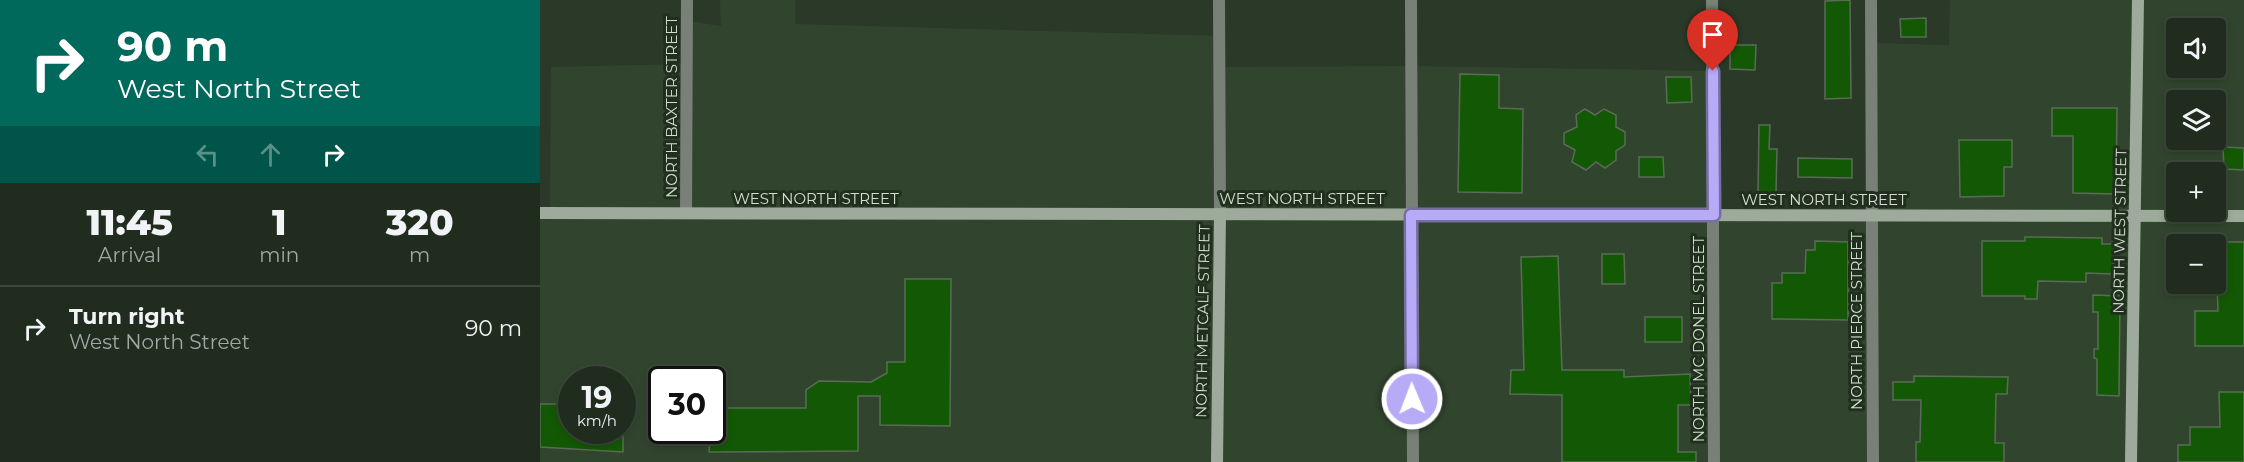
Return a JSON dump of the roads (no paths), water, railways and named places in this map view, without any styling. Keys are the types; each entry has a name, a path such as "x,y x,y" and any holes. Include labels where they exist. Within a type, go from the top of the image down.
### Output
{"main road":[{"name":"NORTH WEST STREET","path":"2131,462 2138,0"},
{"name":"WEST NORTH STREET","path":"540,213 2244,216"},
{"name":"NORTH METCALF STREET","path":"1217,462 1220,214"}],"street":[{"name":"NORTH BAXTER STREET","path":"686,213 687,0"},
{"name":"NORTH METCALF STREET","path":"1219,0 1220,214"},
{"path":"1412,0 1413,462"},
{"name":"NORTH MC DONEL STREET","path":"1712,0 1714,462"},
{"name":"NORTH PIERCE STREET","path":"1871,0 1873,462"}]}
